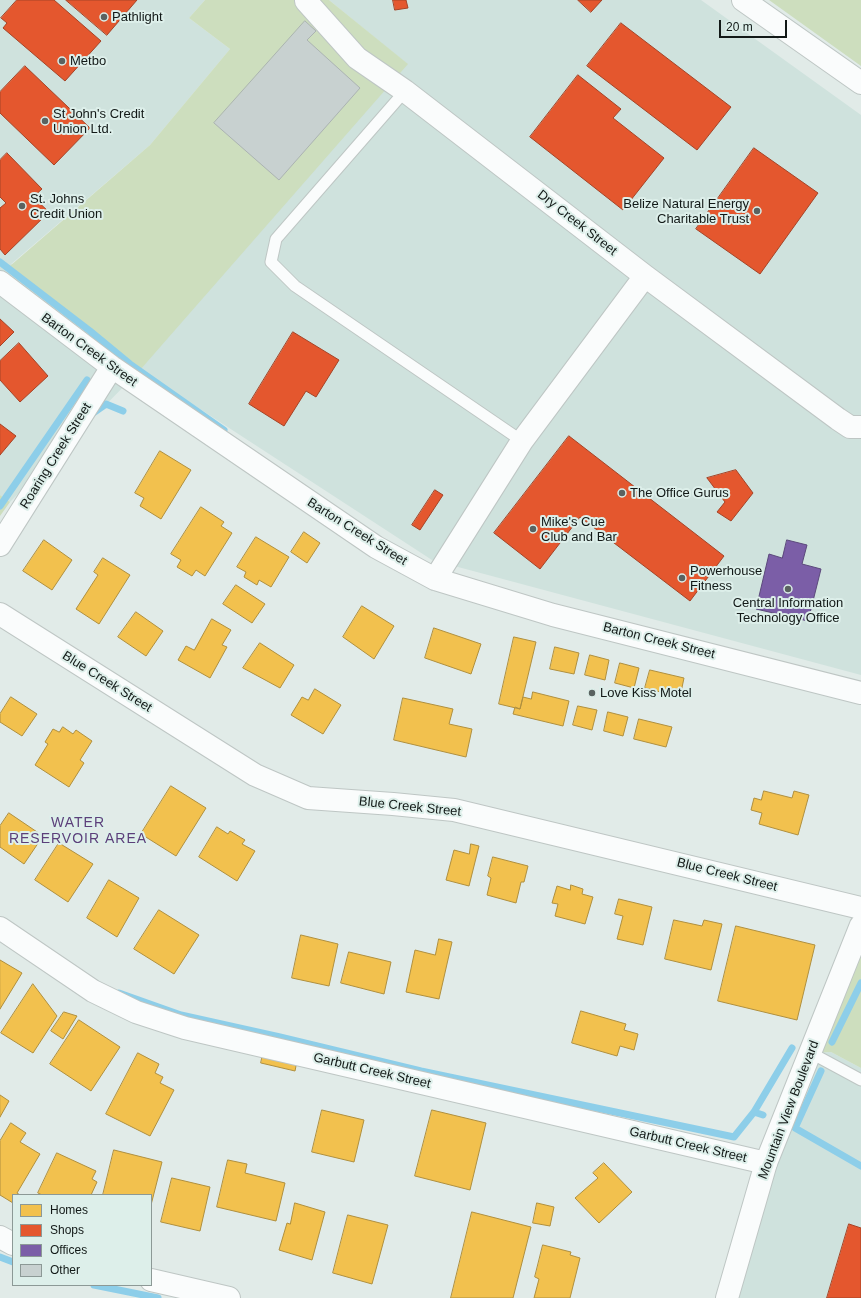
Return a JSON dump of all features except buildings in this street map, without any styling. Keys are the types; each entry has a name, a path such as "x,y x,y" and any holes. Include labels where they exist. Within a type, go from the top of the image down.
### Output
{"street":[{"name":"Dry Creek Street","path":"306,0 357,58 405,90 645,276 850,427 861,427"},
{"path":"743,0 861,84"},
{"path":"435,579 522,441 645,276"},
{"name":"Barton Creek Street","path":"0,282 112,368 376,547 435,579 553,615 861,693"},
{"name":"Roaring Creek Street","path":"0,545 112,368"},
{"name":"Blue Creek Street","path":"0,614 255,776 308,798 454,810 861,908"},
{"name":"Mountain View Boulevard","path":"727,1298 766,1163 861,925"},
{"name":"Garbutt Creek Street","path":"0,928 93,991 136,1012 185,1028 766,1163"},
{"path":"0,1237 12,1243"},
{"path":"152,1280 229,1298"}],"lane":[{"path":"405,90 276,239 271,262 296,286 522,441"},
{"path":"811,1053 861,1080"}],"shaded area":[{"path":"0,0 205,0 189,18 230,49 150,145 10,265 407,64 329,0 701,0 861,115 861,675 432,560 140,370 10,502 0,495"},
{"path":"831,1052 861,1068 861,1298 728,1298 811,1053"}],"green space":[{"path":"205,0 329,0 408,64 140,370 10,266 150,145 230,49 189,18"},
{"path":"769,0 861,0 861,66"},
{"path":"0,495 10,502 0,516"},
{"path":"861,925 861,1068 831,1052 811,1053"}],"waterway":[{"path":"0,262 90,331 130,364 224,430"},
{"path":"0,506 87,380"},
{"path":"93,413 106,404 123,411"},
{"path":"832,1042 861,983"},
{"path":"119,993 181,1015 421,1071 734,1137 754,1112 792,1048"},
{"path":"821,1071 795,1128 861,1166"},
{"path":"754,1112 763,1115"},
{"path":"0,1257 12,1262"},
{"path":"99,1286 158,1298"}],"place":[{"name":"Pathlight","path":"104,17"},
{"name":"Metbo","path":"62,61"},
{"name":"St John's Credit Union Ltd.","path":"45,121"},
{"name":"St. Johns Credit Union","path":"22,206"},
{"name":"Belize Natural Energy Charitable Trust","path":"757,211"},
{"name":"The Office Gurus","path":"622,493"},
{"name":"Mike's Cue Club and Bar","path":"533,529"},
{"name":"Powerhouse Fitness","path":"682,578"},
{"name":"Central Information Technology Office","path":"788,589"},
{"name":"Love Kiss Motel","path":"592,693"}],"district":[{"name":"WATER RESERVOIR AREA","path":"78,832"}]}
